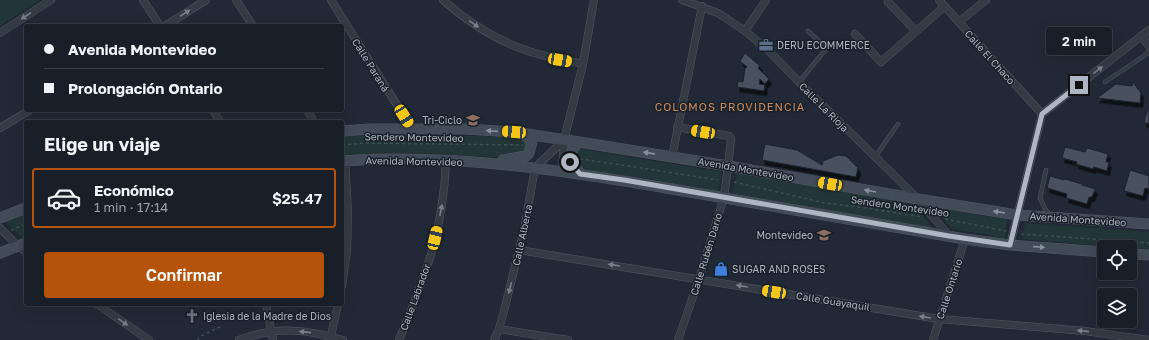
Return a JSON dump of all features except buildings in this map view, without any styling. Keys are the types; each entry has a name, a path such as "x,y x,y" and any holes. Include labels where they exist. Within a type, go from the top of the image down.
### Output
{"street":[{"path":"0,33 51,0"},
{"path":"143,0 159,24"},
{"path":"168,24 206,0"},
{"path":"236,0 252,24"},
{"name":"Calle Paraná","path":"331,0 412,129"},
{"path":"443,0 478,27 511,44 545,56 583,64"},
{"path":"562,172 564,140 583,64 594,0"},
{"name":"Calle La Rioja","path":"682,0 718,13 745,31 767,49 918,199 949,236"},
{"path":"745,31 766,0"},
{"name":"Calle El Chaco","path":"939,0 1042,114"},
{"path":"959,22 986,0"},
{"path":"888,2 916,31"},
{"path":"672,157 702,6"},
{"path":"855,34 881,62 945,6"},
{"path":"1010,245 1042,114 1149,30"},
{"path":"1141,36 1149,46"},
{"path":"0,128 27,112"},
{"name":"Calle Rubén Darío","path":"677,127 729,136 731,139 724,197 678,340"},
{"name":"Avenida Montevideo","path":"344,131 369,129 465,129 524,134 728,166 1018,215 1149,224"},
{"path":"491,162 524,157 529,153 532,142 524,134"},
{"path":"535,168 564,140"},
{"path":"579,142 573,148 570,162 580,174"},
{"name":"Avenida Montevideo","path":"344,161 398,159 491,162 580,174 724,197 965,239 1010,245 1097,251"},
{"name":"Calle Labrador","path":"399,340 432,249 446,183 446,160"},
{"name":"Calle Alberta","path":"494,340 499,329 526,222 535,168"},
{"path":"344,171 348,212 347,251 344,272"},
{"path":"0,218 24,209"},
{"path":"2,230 23,247"},
{"name":"Calle Ontario","path":"933,340 965,239"},
{"path":"0,253 23,247"},
{"name":"Calle Guayaquil","path":"519,250 939,319 1085,331 1149,340"},
{"path":"1137,254 1149,255"},
{"path":"100,306 149,340"},
{"path":"266,306 274,340"},
{"path":"330,338 338,306"},
{"path":"499,329 568,340"},
{"path":"239,340 272,331 288,330 312,332 330,338 343,340"}],"lane":[{"path":"799,82 826,50 825,47 808,31"},
{"path":"1105,82 1144,56 1149,51"},
{"path":"875,157 898,124"},
{"path":"1046,170 1040,198 1045,209 1052,217"}],"path":[{"name":"Sendero Montevideo","path":"344,145 389,143 531,146"},
{"name":"Sendero Montevideo","path":"571,158 726,181 825,203 933,218 1013,233 1149,243"},
{"path":"2,230 24,224"},
{"path":"197,340 201,336 222,326"}],"shaded area":[{"path":"0,0 39,0 0,26"},
{"path":"344,135 508,137 530,141 524,156 491,157 401,153 344,156"},
{"path":"574,148 722,172 718,191 578,168 574,163"},
{"path":"738,171 913,203 934,230 732,193"},
{"path":"935,208 1007,219 1005,238 952,229"},
{"path":"24,215 24,237 22,238 6,222"},
{"path":"1025,223 1149,232 1149,249 1137,248 1137,240 1097,240 1097,245 1022,239"}],"place":[{"name":"DERU ECOMMERCE","path":"766,45"},
{"name":"Tri-Ciclo","path":"473,120"},
{"name":"Montevideo","path":"824,235"},
{"name":"SUGAR AND ROSES","path":"721,269"},
{"name":"Iglesia de la Madre de Dios","path":"192,316"}],"district":[{"name":"COLOMOS PROVIDENCIA","path":"730,107"}],"route":[{"path":"570,162 580,174 624,180 949,236 1010,245 1042,114 1079,85"}]}
